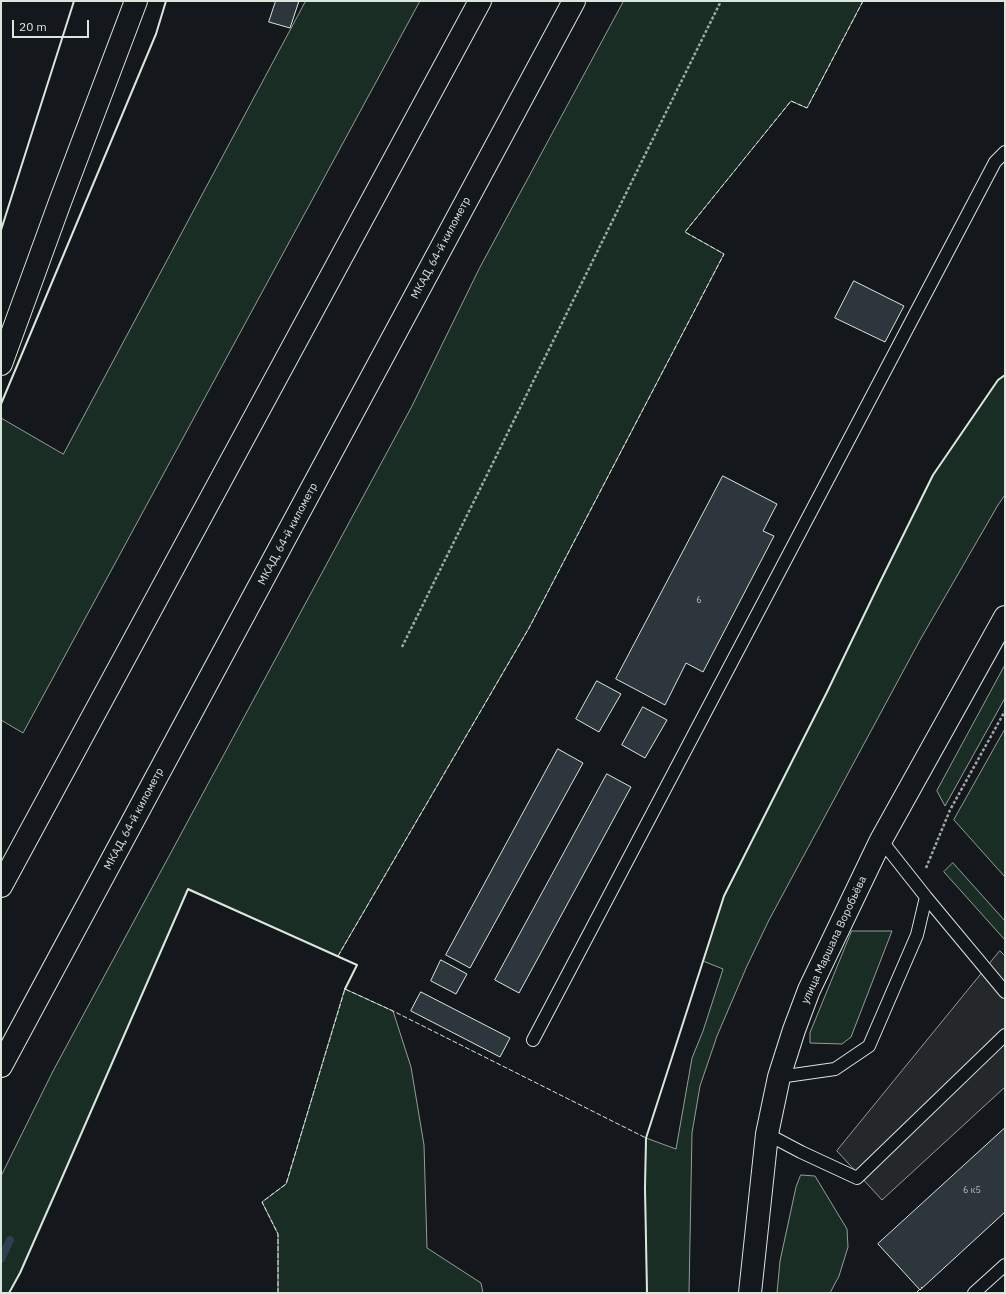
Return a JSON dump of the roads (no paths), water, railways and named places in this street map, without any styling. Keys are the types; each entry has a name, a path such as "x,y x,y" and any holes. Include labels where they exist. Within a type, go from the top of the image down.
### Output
{"main road":[{"path":"1,364 136,1"},
{"path":"1,886 480,1"},
{"name":"МКАД, 64-й километр","path":"1,1066 574,1"},
{"name":"улица Маршала Воробьёва","path":"750,1293 767,1134 779,1077 809,990 881,840 1005,617"},
{"path":"1,865 12,857 25,842"}],"lane":[{"path":"533,1040 995,162 1005,152"},
{"path":"881,840 1005,992"},
{"path":"779,1077 835,1069 869,1046 916,935 926,897"},
{"path":"767,1134 801,1152 857,1178 1005,1035"},
{"path":"974,1293 1005,1264"}],"waterway":[{"path":"1,1259 10,1240"}]}
